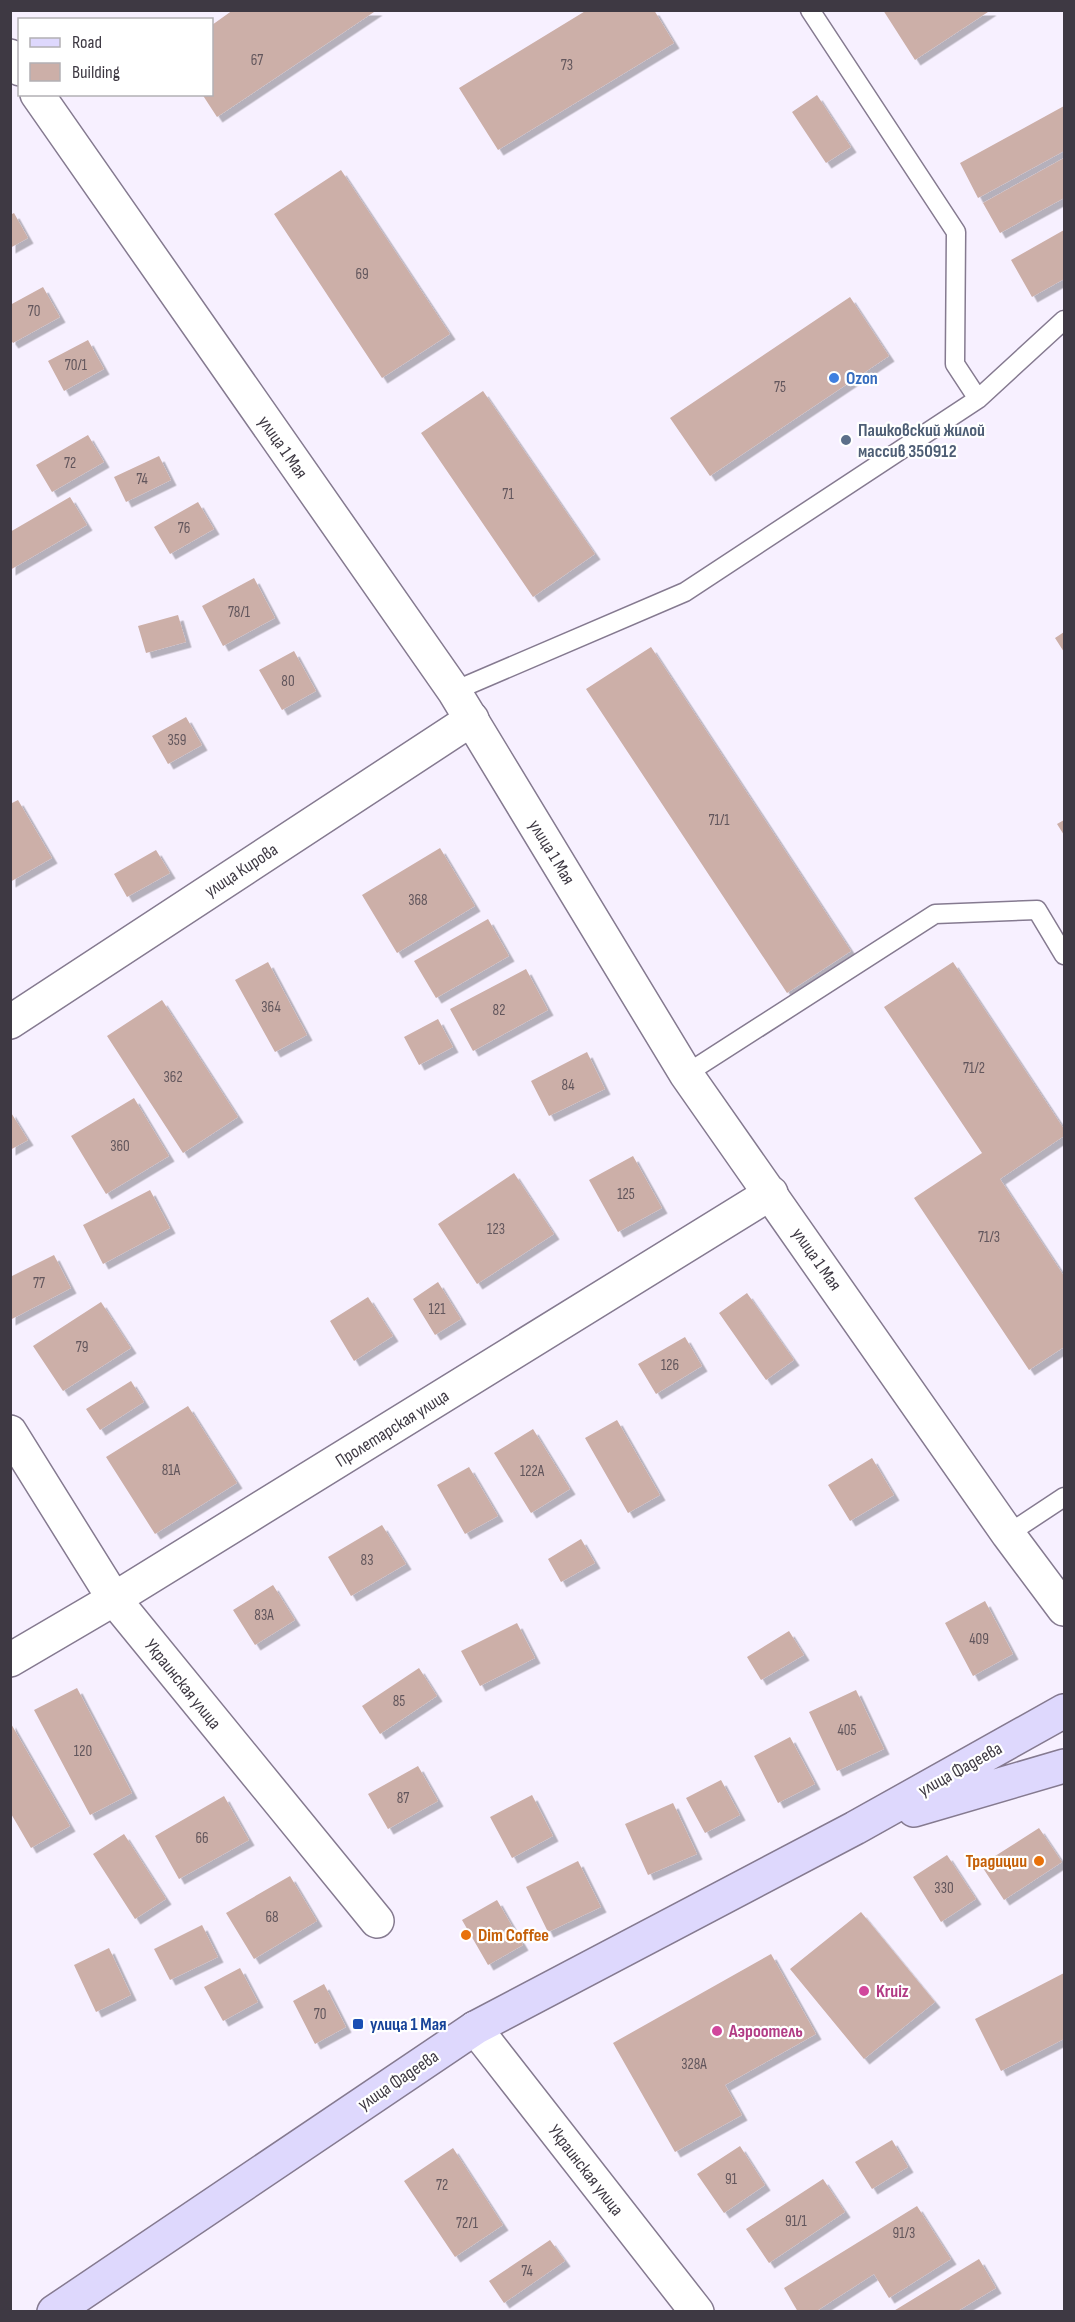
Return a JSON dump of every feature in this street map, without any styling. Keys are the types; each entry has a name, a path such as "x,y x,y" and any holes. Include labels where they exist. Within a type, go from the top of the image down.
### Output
{"main road":[{"name":"улица Фадеева","path":"54,2312 475,2028 855,1828 1065,1711"},
{"name":"улица Фадеева","path":"855,1828 1065,1766"}],"street":[{"name":"улица 1 Мая","path":"38,96 472,719 686,1074 1008,1534 1065,1609"},
{"name":"улица Кирова","path":"10,1022 472,719"},
{"name":"Пролетарская улица","path":"10,1660 114,1599 771,1193"},
{"name":"Украинская улица","path":"10,1432 114,1599 377,1921"},
{"name":"Украинская улица","path":"475,2028 697,2312"}],"lane":[{"path":"810,10 956,231 955,364 978,399"},
{"path":"454,692 685,592 978,399 1065,320"},
{"path":"686,1074 935,914 1037,910 1065,955"},
{"path":"1008,1534 1065,1497"}],"building":[{"path":"233,10 377,10 217,117 203,96 213,96 213,24"},
{"path":"587,10 654,10 674,43 498,150 459,88"},
{"path":"883,10 991,10 915,60"},
{"path":"817,95 851,147 826,163 792,112"},
{"path":"1064,106 1064,151 978,198 960,163"},
{"path":"1064,158 1064,198 1000,233 983,203"},
{"path":"341,170 450,334 382,378 274,214"},
{"path":"14,213 28,238 10,248 10,215"},
{"path":"1064,230 1064,279 1032,297 1011,260"},
{"path":"43,287 60,317 13,343 10,339 10,305"},
{"path":"850,297 889,356 710,476 670,418"},
{"path":"88,340 104,369 64,391 48,361"},
{"path":"483,391 595,554 533,597 421,433"},
{"path":"88,435 104,462 52,492 36,465"},
{"path":"159,456 171,480 126,502 114,477"},
{"path":"70,497 87,525 10,570 10,532"},
{"path":"198,502 214,529 170,554 154,527"},
{"path":"254,578 275,618 223,646 202,606"},
{"path":"178,615 186,642 146,653 138,626"},
{"path":"1064,632 1064,652 1055,638"},
{"path":"651,647 851,951 787,993 586,689"},
{"path":"294,651 316,691 282,710 259,670"},
{"path":"186,717 202,745 168,764 152,736"},
{"path":"18,800 52,858 10,882 10,804"},
{"path":"1064,820 1064,835 1057,824"},
{"path":"440,848 475,906 397,953 362,895"},
{"path":"156,850 170,873 127,897 114,874"},
{"path":"488,919 509,956 436,998 414,961"},
{"path":"268,962 307,1035 275,1052 235,980"},
{"path":"953,962 1064,1129 1064,1136 1000,1179 1064,1276 1064,1347 1029,1370 914,1198 982,1153 884,1007"},
{"path":"526,969 548,1010 473,1051 450,1009"},
{"path":"162,1000 238,1117 183,1153 107,1036"},
{"path":"438,1019 453,1047 419,1065 404,1037"},
{"path":"587,1052 605,1089 549,1116 531,1081"},
{"path":"134,1098 169,1156 106,1194 71,1136"},
{"path":"10,1111 28,1140 10,1150"},
{"path":"633,1156 662,1208 618,1232 589,1180"},
{"path":"514,1173 554,1234 477,1284 438,1224"},
{"path":"150,1190 170,1228 103,1264 83,1225"},
{"path":"54,1255 71,1288 10,1320 10,1277"},
{"path":"438,1282 461,1319 435,1335 413,1299"},
{"path":"747,1293 794,1360 766,1380 719,1313"},
{"path":"368,1297 393,1336 354,1361 330,1321"},
{"path":"101,1302 131,1348 63,1391 33,1346"},
{"path":"685,1337 702,1366 656,1394 638,1364"},
{"path":"131,1381 144,1402 100,1430 86,1409"},
{"path":"188,1406 237,1483 155,1534 106,1457"},
{"path":"617,1420 660,1495 628,1513 585,1438"},
{"path":"533,1429 570,1489 531,1513 494,1453"},
{"path":"872,1458 894,1495 850,1521 828,1485"},
{"path":"469,1467 498,1516 465,1534 437,1485"},
{"path":"382,1525 406,1564 351,1596 328,1557"},
{"path":"581,1539 595,1563 561,1582 548,1559"},
{"path":"273,1585 295,1620 255,1645 233,1610"},
{"path":"985,1601 1013,1654 973,1676 945,1623"},
{"path":"517,1623 535,1658 480,1686 461,1651"},
{"path":"789,1631 804,1655 761,1680 747,1657"},
{"path":"419,1668 437,1696 380,1734 362,1706"},
{"path":"77,1688 132,1793 90,1815 34,1710"},
{"path":"856,1690 884,1749 837,1771 809,1712"},
{"path":"10,1722 70,1826 31,1848 10,1812"},
{"path":"790,1737 815,1784 778,1803 754,1756"},
{"path":"418,1766 438,1801 388,1829 368,1794"},
{"path":"721,1780 740,1815 705,1833 686,1798"},
{"path":"532,1795 553,1836 512,1858 490,1817"},
{"path":"224,1796 249,1840 179,1879 155,1836"},
{"path":"673,1803 697,1854 648,1875 625,1824"},
{"path":"1039,1828 1062,1862 1004,1900 981,1865"},
{"path":"124,1834 166,1899 135,1919 93,1854"},
{"path":"947,1855 976,1899 941,1922 913,1877"},
{"path":"578,1861 601,1907 548,1932 526,1887"},
{"path":"290,1876 317,1921 254,1959 226,1913"},
{"path":"497,1900 523,1945 488,1965 462,1920"},
{"path":"861,1912 935,2002 864,2059 790,1969"},
{"path":"202,1925 218,1957 170,1980 154,1949"},
{"path":"109,1948 131,1995 96,2012 74,1965"},
{"path":"771,1954 816,2034 725,2085 742,2115 675,2152 613,2043"},
{"path":"240,1968 258,2002 223,2021 204,1987"},
{"path":"1064,1973 1064,2039 1001,2071 975,2019"},
{"path":"324,1984 346,2027 315,2044 293,2001"},
{"path":"892,2140 908,2167 872,2189 855,2162"},
{"path":"740,2146 765,2185 724,2213 697,2174"},
{"path":"453,2148 503,2225 455,2257 404,2181"},
{"path":"823,2179 845,2212 769,2263 746,2229"},
{"path":"917,2206 951,2259 889,2298 874,2274 815,2312 798,2312 784,2288"},
{"path":"550,2240 565,2261 504,2303 489,2281"},
{"path":"979,2259 996,2288 956,2312 892,2312"}],"place":[{"name":"Ozon","path":"834,378"},
{"name":"Пашковский жилой массив 350912","path":"846,440"},
{"name":"Традиции","path":"1039,1861"},
{"name":"Dim Coffee","path":"466,1935"},
{"name":"Kruiz","path":"864,1991"},
{"name":"улица 1 Мая","path":"358,2024"},
{"name":"Аэроотель","path":"717,2031"}]}
